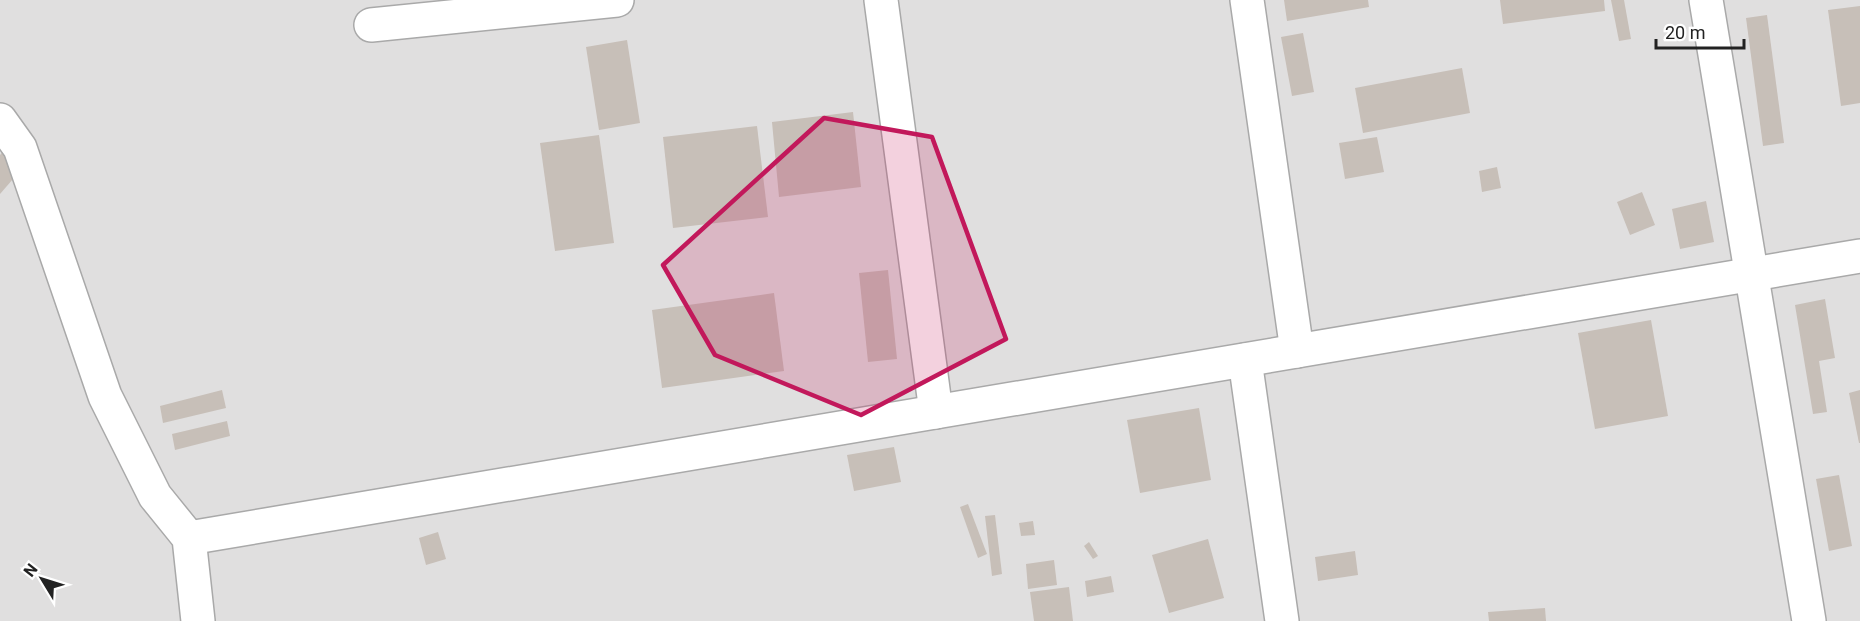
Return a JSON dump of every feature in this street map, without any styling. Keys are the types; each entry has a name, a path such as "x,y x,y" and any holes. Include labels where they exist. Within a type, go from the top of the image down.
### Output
{"street":[{"path":"371,25 617,0"},
{"path":"881,0 936,412"},
{"path":"1247,0 1296,351"},
{"path":"1706,0 1809,621"},
{"path":"0,120 20,148 105,396 155,496 189,538 198,621"},
{"path":"189,538 1860,256"},
{"path":"1245,360 1282,621"}],"highlighted area":[{"path":"824,118 932,137 1006,339 861,415 715,355 663,265"}],"shaded area":[{"path":"0,0 1860,0 1860,621 0,621"}],"building":[{"path":"1284,0 1368,0 1369,7 1287,21"},
{"path":"1500,0 1604,0 1605,11 1503,24"},
{"path":"1611,0 1624,0 1631,39 1619,41"},
{"path":"1860,6 1860,103 1841,106 1828,10"},
{"path":"1767,15 1784,143 1763,146 1746,18"},
{"path":"1303,33 1314,92 1292,96 1281,37"},
{"path":"627,40 640,123 599,130 586,47"},
{"path":"1462,68 1470,113 1363,133 1355,88"},
{"path":"853,112 861,187 779,197 772,122"},
{"path":"757,126 768,217 673,228 663,137"},
{"path":"599,135 614,243 555,251 540,143"},
{"path":"1377,137 1384,172 1345,179 1339,143"},
{"path":"7,147 26,164 0,194 0,155"},
{"path":"1497,167 1501,188 1482,192 1479,171"},
{"path":"1642,192 1655,225 1630,235 1617,202"},
{"path":"1706,201 1714,242 1680,249 1672,209"},
{"path":"888,270 897,359 868,362 859,273"},
{"path":"774,293 784,371 662,388 652,310"},
{"path":"1825,299 1835,358 1819,361 1827,412 1813,414 1795,305"},
{"path":"1651,320 1668,416 1595,429 1578,333"},
{"path":"222,390 226,408 163,423 160,406"},
{"path":"1860,390 1860,443 1859,443 1849,393"},
{"path":"1199,408 1211,480 1140,493 1127,420"},
{"path":"227,421 230,436 175,450 172,434"},
{"path":"894,447 901,482 854,491 847,455"},
{"path":"1839,475 1852,546 1829,551 1816,479"},
{"path":"968,504 987,554 978,558 960,507"},
{"path":"995,515 1002,574 992,576 985,516"},
{"path":"1033,521 1035,535 1021,536 1019,523"},
{"path":"438,532 446,559 426,565 419,538"},
{"path":"1208,539 1224,598 1169,613 1152,555"},
{"path":"1089,542 1098,556 1093,559 1084,546"},
{"path":"1355,551 1358,575 1318,581 1315,557"},
{"path":"1054,560 1057,585 1028,589 1026,564"},
{"path":"1111,576 1114,592 1087,597 1085,581"},
{"path":"1069,587 1073,621 1034,621 1030,592"},
{"path":"1545,608 1546,621 1489,621 1488,612"}]}
